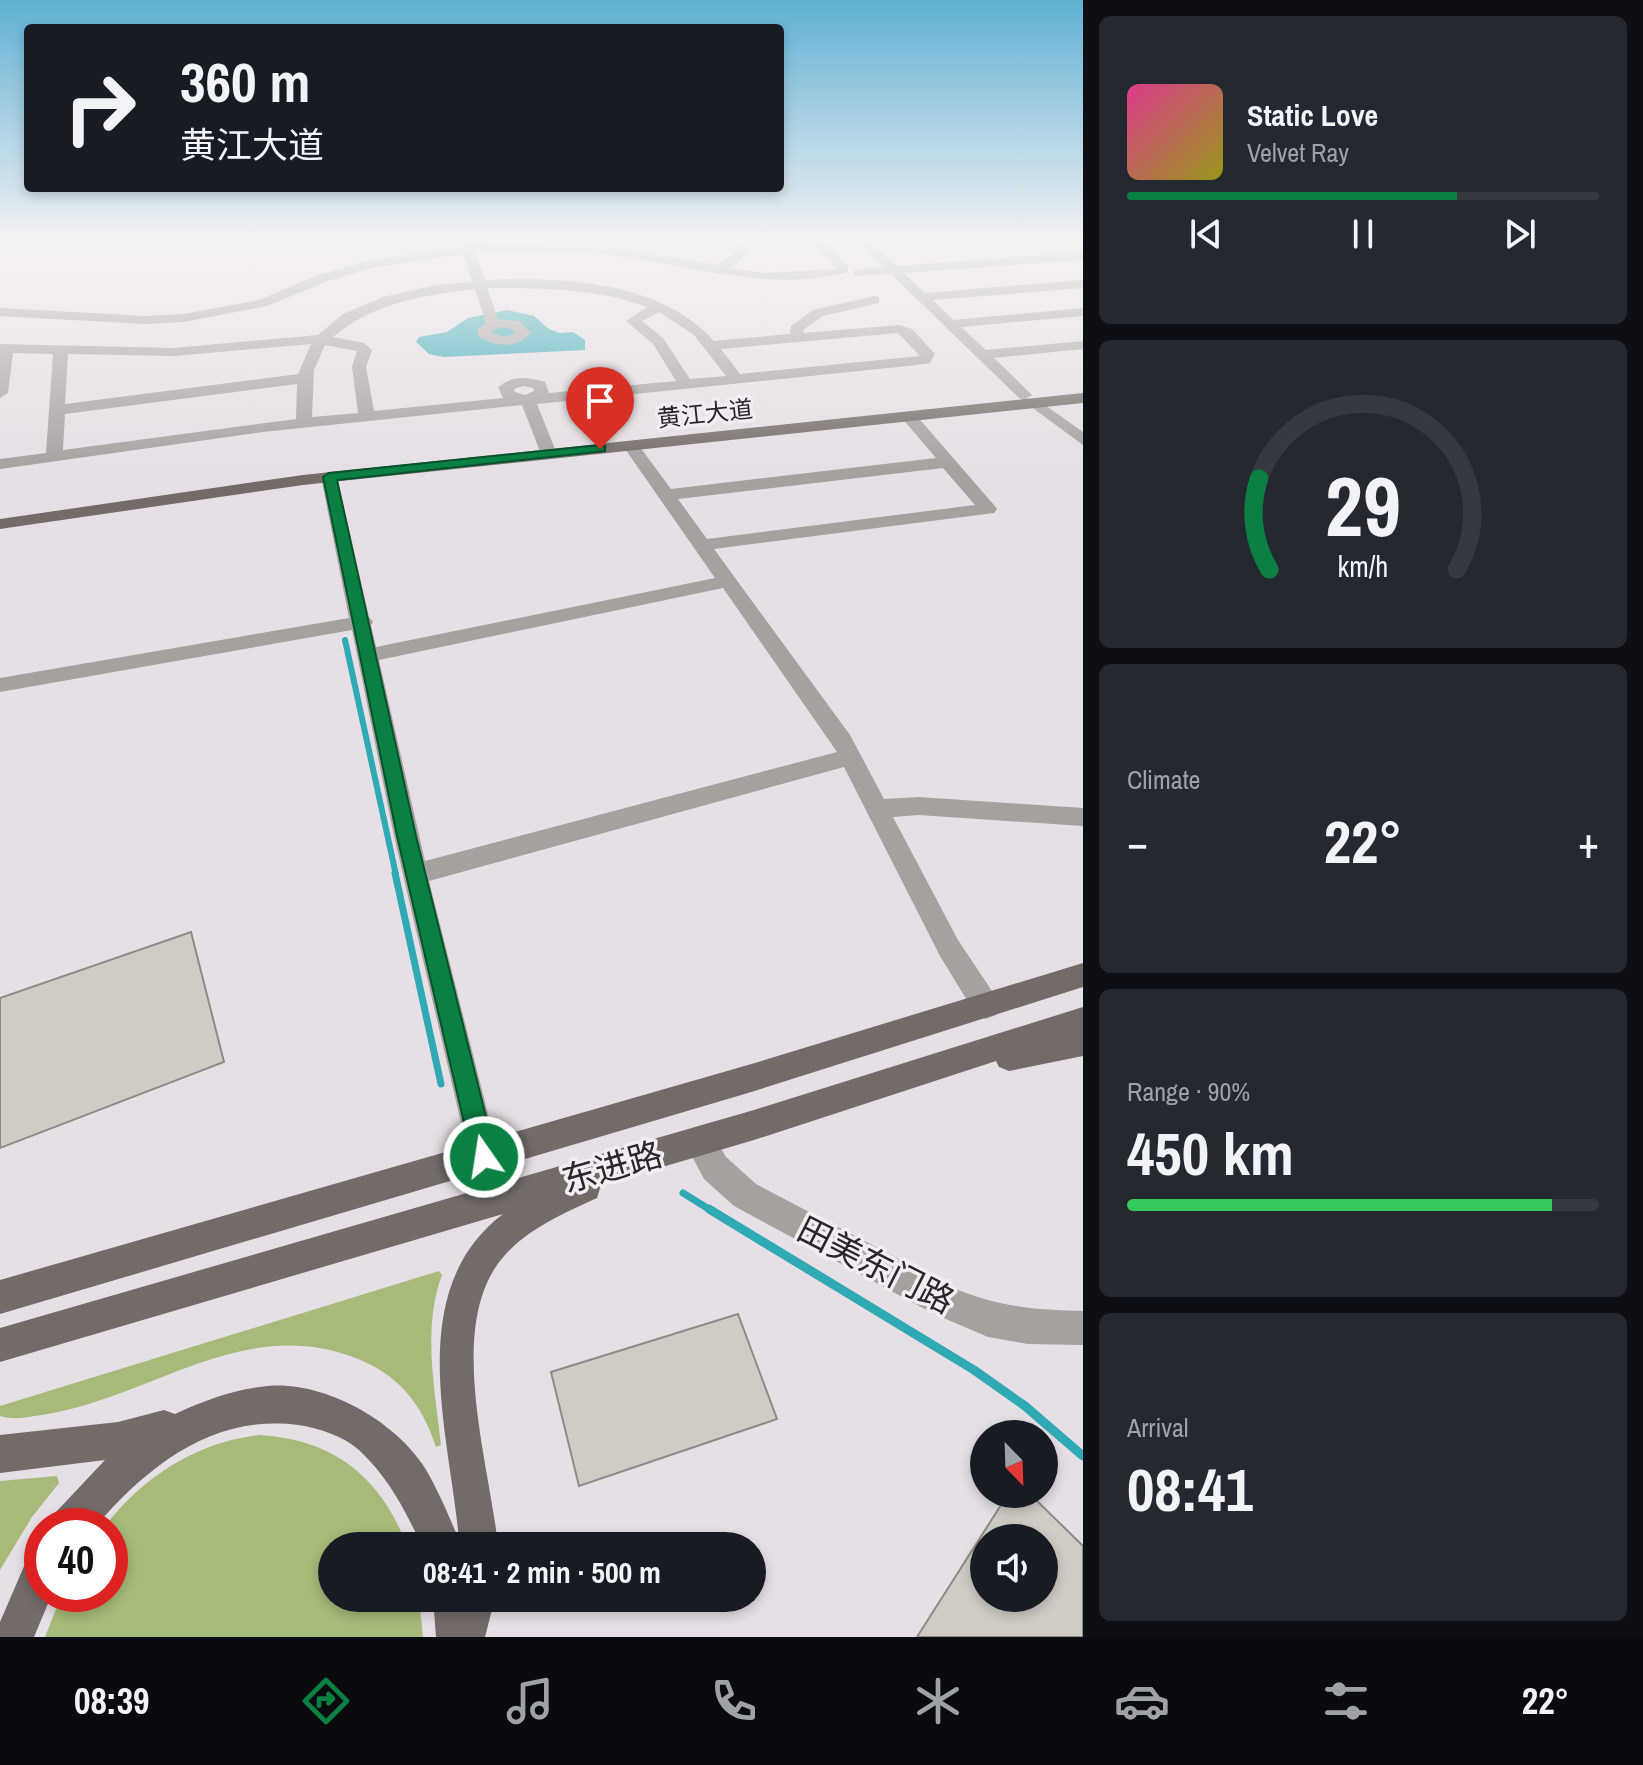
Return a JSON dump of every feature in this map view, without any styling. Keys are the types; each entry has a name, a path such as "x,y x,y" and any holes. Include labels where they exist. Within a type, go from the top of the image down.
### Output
{"main road":[{"name":"黄江大道","path":"0,524 548,449 631,446 909,417 1083,388"},
{"name":"黄江大道","path":"0,513 304,470 548,449 1030,399 1083,398"},
{"name":"东进路","path":"8,1294 484,1157 1083,975"},
{"name":"东进路","path":"0,1345 663,1152 1083,1020"},
{"path":"908,1076 1083,1043"},
{"path":"477,1532 458,1370 458,1319 468,1283 485,1253 523,1220 546,1205 663,1152"},
{"path":"0,1454 118,1440 190,1422 232,1407 266,1403 307,1407 345,1421 373,1439 404,1471 429,1512 437,1532"},
{"path":"86,1508 124,1466 164,1435 190,1422"},
{"path":"14,1637 25,1612"},
{"path":"454,1612 456,1637"},
{"path":"465,1637 471,1612"}],"street":[{"path":"116,318 176,318"},
{"path":"304,423 305,378 310,356 321,339 336,326 352,318"},
{"path":"496,318 484,334 506,340 522,335 523,330 500,318"},
{"path":"638,318 633,321 662,347 686,385"},
{"path":"679,318 697,329 712,345 736,380"},
{"path":"798,337 796,329 811,318"},
{"path":"859,332 860,326 889,318"},
{"path":"945,318 1030,399 1083,440"},
{"path":"951,324 1013,318"},
{"path":"0,464 304,423 917,361 928,357 903,330 712,345"},
{"path":"0,393 4,348 174,352 321,339 364,348 360,377 367,418"},
{"path":"506,340 516,370 538,384 543,390 541,395 528,400 506,394 506,387 516,370"},
{"path":"983,355 1083,345"},
{"path":"54,456 61,347"},
{"path":"57,410 305,378"},
{"path":"59,389 168,395"},
{"path":"528,400 548,449"},
{"path":"703,545 988,509 909,417"},
{"path":"631,446 851,757 949,948 986,1006"},
{"path":"666,495 948,462"},
{"path":"329,477 416,874 484,1157"},
{"path":"369,655 729,581"},
{"path":"0,685 363,622"},
{"path":"416,874 851,757"},
{"path":"879,809 919,806 1083,817"},
{"name":"田美东门路","path":"699,1141 715,1168 745,1195 944,1301 988,1320 1028,1327 1083,1328"}],"green space":[{"path":"439,1271 442,1275 436,1295 431,1338 441,1445 436,1447 415,1403 395,1381 353,1357 313,1347 274,1346 236,1352 86,1405 30,1417 0,1416 0,1406"},
{"path":"261,1435 311,1445 352,1466 369,1482 401,1532 318,1532 318,1612 420,1612 423,1637 45,1637 55,1612 128,1612 128,1508 120,1508 154,1477 174,1464 215,1445"},
{"path":"57,1476 59,1483 39,1508 24,1508 24,1530 0,1570 0,1481"}],"water":[{"path":"467,318 537,318 549,329 560,333 573,332 585,340 585,350 444,357 429,354 416,342 419,337 447,332"}],"building":[{"path":"191,932 224,1062 0,1148 0,998"},
{"path":"738,1314 777,1419 579,1486 551,1372"},
{"path":"999,1508 1044,1508 1083,1546 1083,1637 917,1637 970,1554 970,1612 1058,1612 1058,1524 989,1524"}],"waterway":[{"path":"345,640 396,875"},
{"path":"395,873 441,1084"},
{"path":"683,1193 712,1211"},
{"path":"709,1209 974,1370 1025,1406 1083,1456"}],"route":[{"path":"484,1157 406,836 363,622 329,477 600,449"}]}
